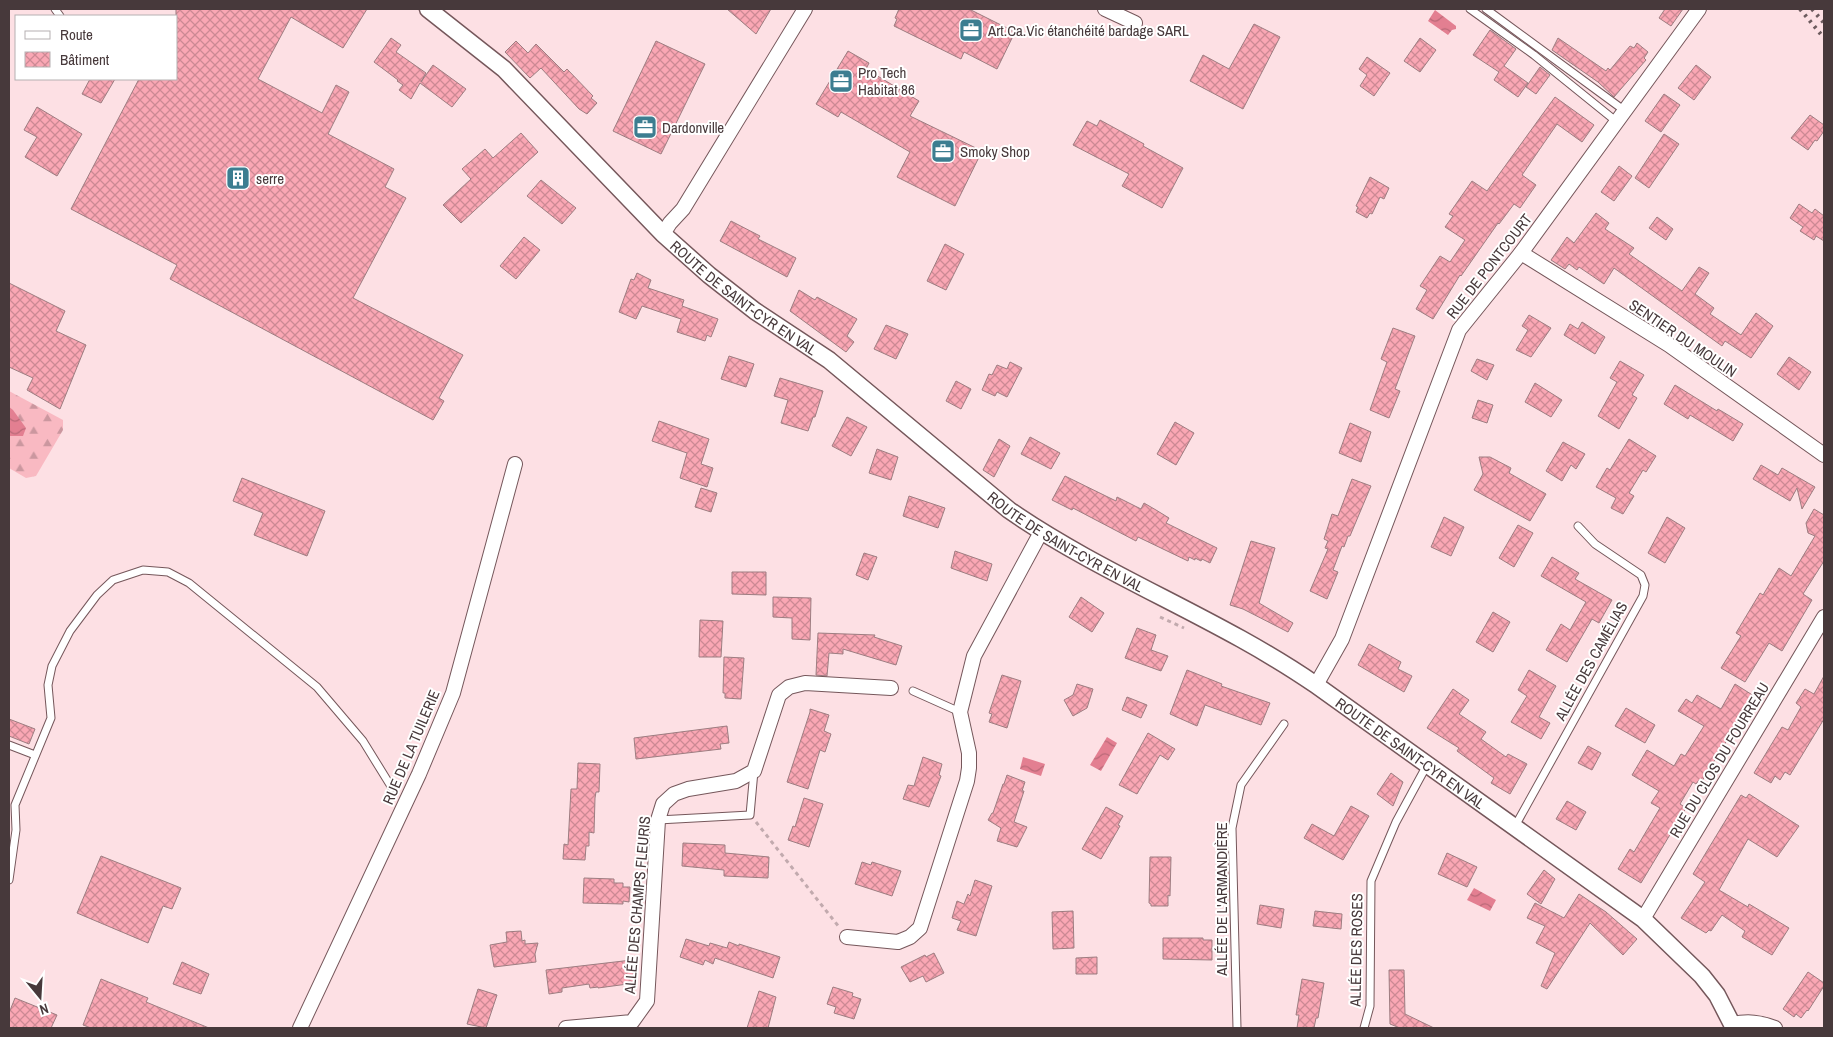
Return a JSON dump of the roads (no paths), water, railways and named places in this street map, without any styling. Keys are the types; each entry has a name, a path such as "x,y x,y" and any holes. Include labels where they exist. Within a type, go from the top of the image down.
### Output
{"street":[{"name":"ROUTE DE SAINT-CYR EN VAL","path":"428,9 504,70 663,234 709,275 755,311 829,360 1010,510 1041,532 1232,634 1316,685 1642,919 1702,976 1717,996 1733,1026"},
{"path":"663,234 670,223 684,209 805,9"},
{"path":"1105,9 1136,23"},
{"name":"RUE DE PONTCOURT","path":"1316,685 1342,639 1459,330 1521,253 1699,9"},
{"name":"SENTIER DU MOULIN","path":"1521,253 1669,345 1824,456"},
{"name":"RUE DE LA TUILERIE","path":"300,1028 418,774 453,693 515,464"},
{"path":"847,937 898,942 910,938 920,928 967,781 969,753 960,712 974,656 1041,532"},
{"name":"RUE DU CLOS DU FOURREAU","path":"1642,919 1824,617"},
{"path":"754,771 778,695 790,687 806,683 891,688"},
{"name":"ALLÉE DES CHAMPS FLEURIS","path":"566,1028 632,1022 647,1001 658,820 663,804 674,794 688,788 736,781 754,771"},
{"path":"1733,1026 1743,1022 1763,1023 1775,1028"}],"lane":[{"path":"1470,9 1621,117"},
{"path":"1486,9 1621,117"},
{"name":"ALLÉE DES CAMÉLIAS","path":"1514,828 1643,596 1645,585 1641,575 1595,544 1578,526"},
{"path":"9,880 16,830 15,805 51,718 48,685 52,666 70,631 97,595 113,580 143,570 168,572 189,583 317,687 363,741 392,788"},
{"path":"913,691 960,712"},
{"name":"ALLÉE DE L'ARMANDIÈRE","path":"1237,1028 1232,828 1240,786 1284,724"},
{"path":"9,745 35,755"},
{"name":"ALLÉE DES ROSES","path":"1364,1028 1370,1006 1371,881 1396,822 1427,765"},
{"path":"658,820 750,815 754,771"}],"water":[{"path":"1435,10 1456,26 1456,29 1452,30 1448,35 1428,21"},
{"path":"9,407 26,428 23,436 9,436"},
{"path":"1107,737 1117,743 1101,771 1090,765"},
{"path":"1023,757 1045,764 1041,776 1020,769"},
{"path":"1474,888 1496,900 1490,911 1467,900"}],"railway":[{"path":"1800,9 1824,38"},
{"path":"1812,9 1824,23"}],"place":[{"name":"Art.Ca.Vic étanchéité bardage SARL","path":"971,30"},
{"name":"Pro Tech Habitat 86","path":"841,81"},
{"name":"Dardonville","path":"645,127"},
{"name":"Smoky Shop","path":"943,151"},
{"name":"serre","path":"238,178"}]}
